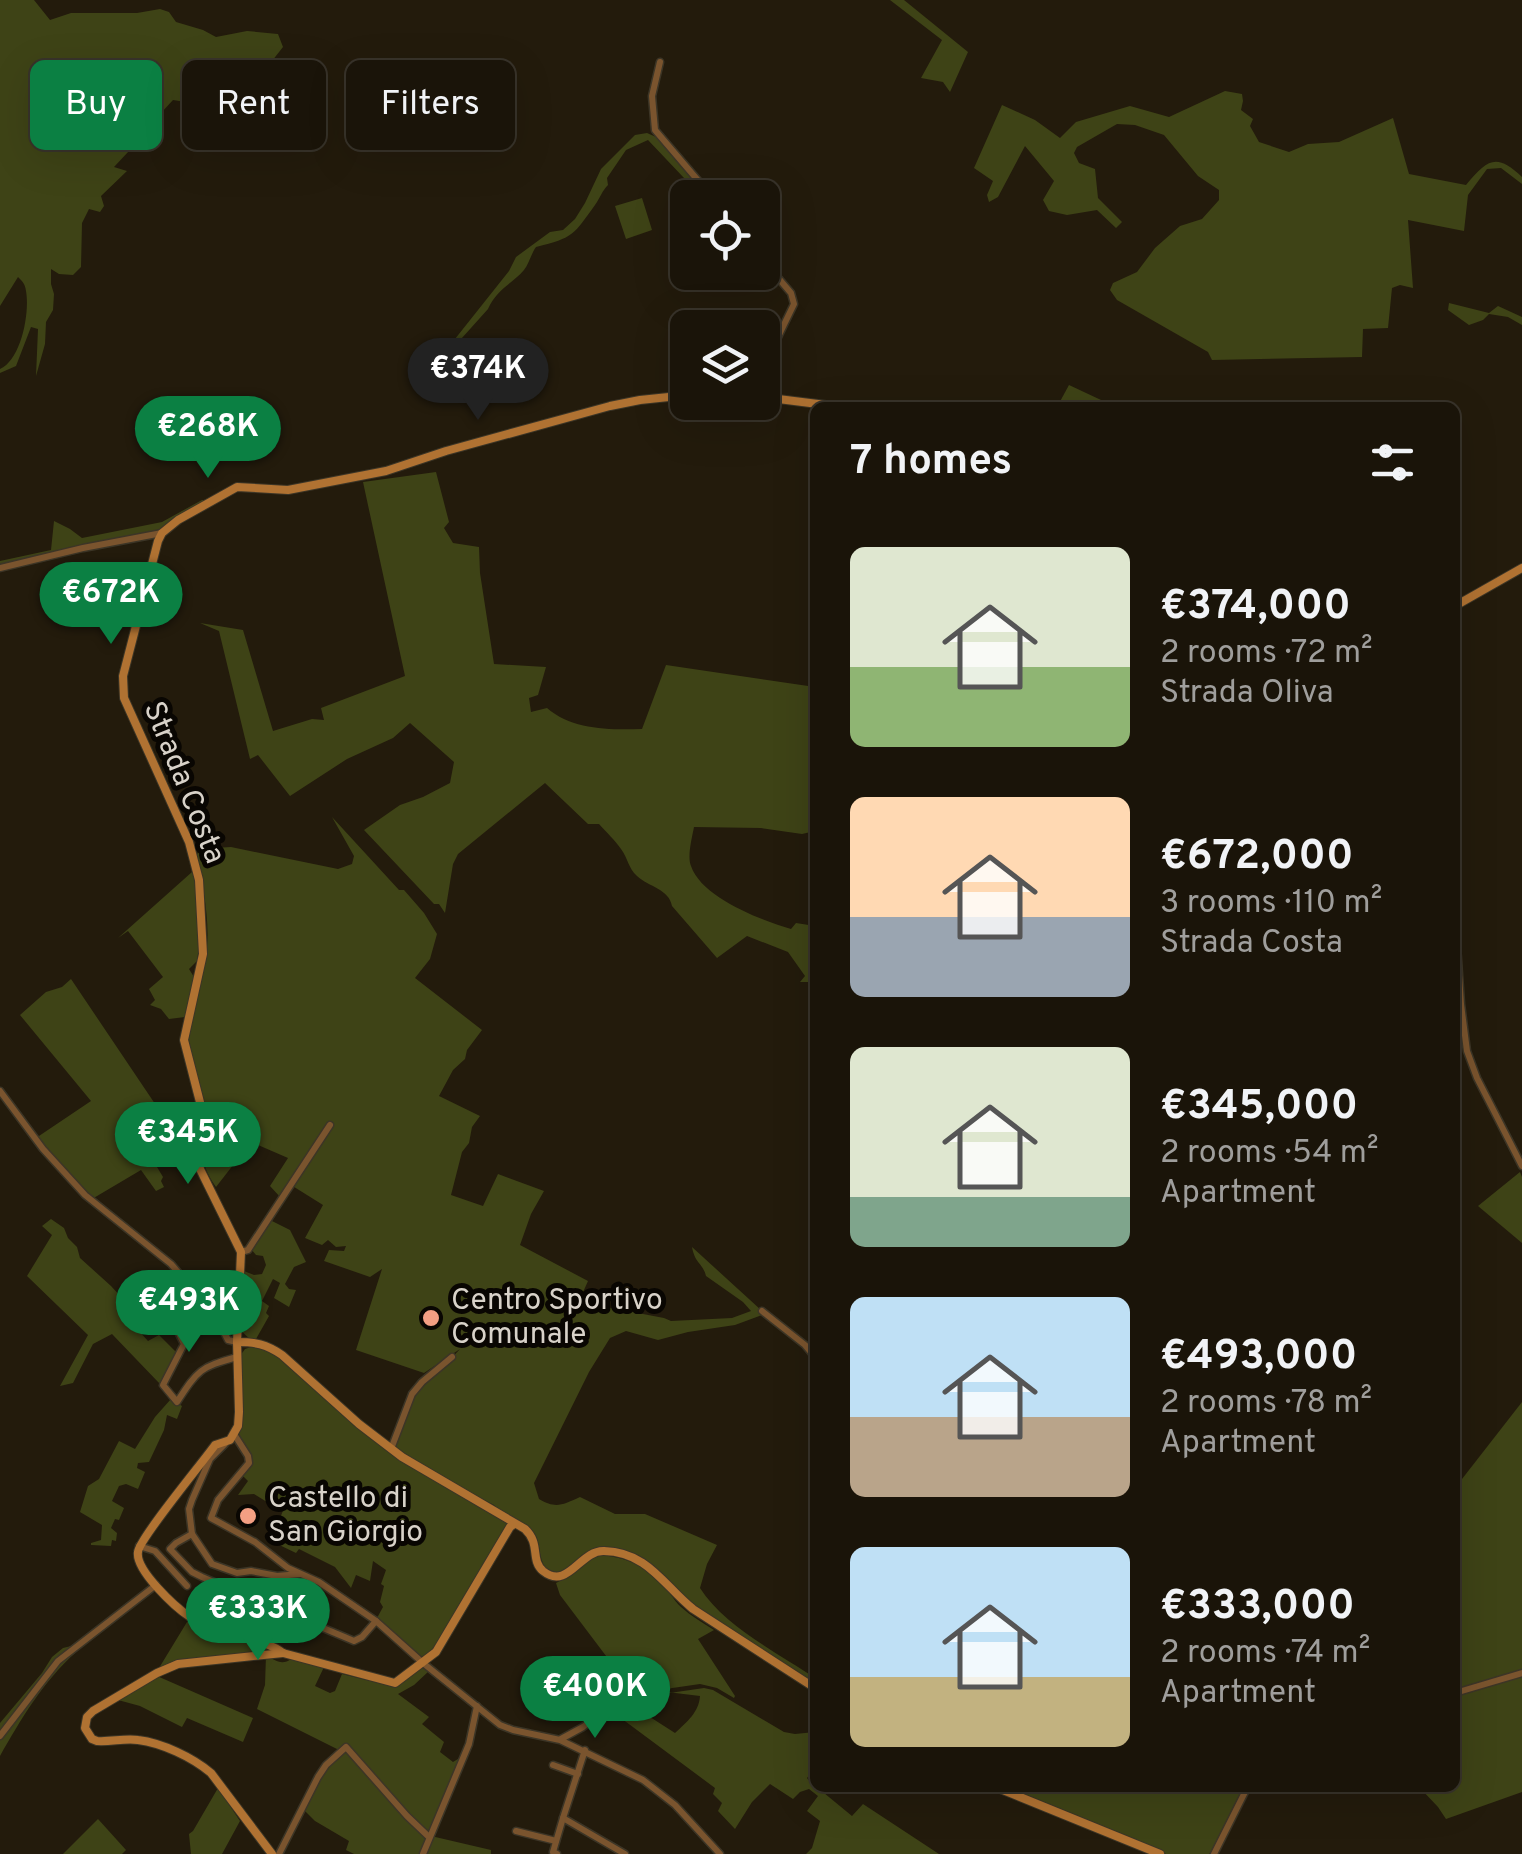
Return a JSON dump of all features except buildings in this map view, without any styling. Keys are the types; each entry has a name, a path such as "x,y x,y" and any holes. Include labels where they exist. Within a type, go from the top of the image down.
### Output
{"street":[{"path":"660,62 652,96 655,130 697,180"},
{"path":"780,280 794,304 780,333"},
{"path":"0,568 162,533 237,487 288,490 386,471 610,406 670,396"},
{"path":"780,399 810,403"},
{"name":"Strada Costa","path":"162,533 122,686 130,713 197,865 203,954 184,1040 202,1110 200,1168 241,1252"},
{"path":"1460,603 1522,568"},
{"path":"1460,991 1467,1051 1522,1166"},
{"path":"0,1090 43,1150 85,1195 171,1264 217,1320 228,1340 268,1345 391,1449 531,1534 538,1565 550,1575 570,1573 597,1551 616,1552 646,1564 694,1610 810,1685"},
{"path":"300,1574 237,1573 212,1564 192,1534 189,1509 210,1459 232,1437 239,1412 236,1342 241,1252 248,1250 330,1126"},
{"path":"762,1312 810,1352"},
{"path":"186,1327 180,1334 184,1344 163,1385 177,1402 200,1370 237,1357"},
{"path":"391,1449 412,1394 452,1357"},
{"path":"232,1437 216,1446 138,1549 139,1560 156,1585 194,1620 283,1653"},
{"path":"232,1437 248,1456 248,1463 218,1500 210,1518 300,1574 320,1582 376,1620 422,1663 505,1728 560,1740 643,1780 664,1795 720,1854"},
{"path":"272,1854 202,1765 141,1740 92,1739 85,1728 87,1717 167,1668 194,1660 283,1653 395,1683 436,1652 514,1524"},
{"path":"192,1534 170,1549 192,1572 354,1641 376,1620"},
{"path":"138,1549 155,1551 188,1586"},
{"path":"0,1736 58,1661 156,1585"},
{"path":"1460,1692 1522,1673"},
{"path":"424,1854 469,1744 477,1706"},
{"path":"560,1740 608,1708"},
{"path":"280,1854 326,1765 346,1747 430,1837"},
{"path":"557,1854 552,1852 586,1750"},
{"path":"553,1765 578,1774"},
{"path":"1008,1792 1160,1854"},
{"path":"1214,1854 1245,1792"},
{"path":"563,1818 625,1854"},
{"path":"516,1831 556,1841"}],"green space":[{"path":"0,0 34,0 50,20 71,13 160,9 169,12 176,22 216,37 247,31 278,34 283,47 273,60 182,60 182,101 173,100 162,112 162,60 30,60 30,150 129,150 114,167 127,171 101,196 104,206 100,212 89,209 82,223 81,267 73,275 51,269 53,310 46,322 45,344 36,376 38,329 31,327 16,366 0,373 19,346 25,323 27,300 18,277 0,306"},
{"path":"890,0 904,0 968,52 950,92 943,82 921,78 942,40"},
{"path":"1225,91 1242,94 1241,110 1253,119 1250,126 1259,142 1289,152 1308,144 1339,142 1393,118 1409,174 1466,185 1486,165 1498,162 1522,177 1522,184 1501,168 1487,169 1468,195 1464,231 1408,220 1413,288 1392,288 1388,328 1363,329 1362,357 1212,360 1208,352 1117,300 1110,290 1113,283 1137,272 1155,248 1180,226 1202,219 1219,200 1219,190 1198,176 1164,135 1135,125 1117,124 1077,147 1074,153 1079,163 1095,169 1098,198 1122,222 1116,228 1097,210 1067,215 1049,211 1043,200 1054,181 1025,146 998,197 989,202 987,195 993,181 974,168 1002,105 1035,120 1060,138 1076,122 1130,106 1169,117"},
{"path":"647,133 656,137 693,180 686,180 648,140 626,150 607,178 608,185 577,229 558,241 536,247 524,270 496,296 453,348 451,344 516,257 575,219 601,169 635,135"},
{"path":"642,198 652,230 626,239 615,206"},
{"path":"1449,303 1489,313 1498,306 1522,317 1522,325 1508,317 1489,314 1469,325 1448,310"},
{"path":"1069,385 1105,402 1060,402"},
{"path":"436,472 449,522 444,528 453,543 479,547 494,664 546,667 538,695 529,698 531,712 547,708 580,725 642,729 666,665 810,686 810,832 694,827 690,857 697,878 734,906 791,929 796,923 810,925 810,982 800,982 805,976 788,952 747,936 717,958 667,896 634,873 619,846 599,824 588,824 545,783 458,854 445,913 364,830 400,805 450,783 454,762 410,723 393,738 347,759 290,796 258,755 250,759 219,631 200,623 243,630 273,731 312,719 324,720 321,708 405,676 363,482"},
{"path":"202,500 161,529 0,566 0,561 51,550 54,521 82,538 162,522"},
{"path":"332,817 399,890 404,890 437,934 430,959 415,978 482,1030 439,1096 480,1116 462,1152 451,1195 483,1206 498,1174 544,1191 520,1245 588,1281 580,1299 671,1321 732,1318 751,1311 706,1276 692,1247 761,1310 762,1315 735,1325 658,1340 626,1331 610,1338 534,1483 539,1499 559,1505 580,1497 615,1514 645,1514 717,1545 700,1588 723,1615 810,1675 810,1682 695,1608 641,1559 598,1549 582,1555 568,1569 557,1573 546,1569 536,1536 528,1528 394,1447 408,1403 428,1377 436,1375 460,1349 424,1373 356,1350 382,1269 370,1277 324,1261 329,1250 344,1251 346,1246 336,1247 328,1240 322,1245 305,1238 323,1205 291,1185 281,1198 270,1186 288,1158 251,1142 216,1187 209,1176 203,1159 204,1104 189,1039 208,931 199,849 231,847 338,869 352,864 354,856"},
{"path":"189,852 197,889 198,954 189,969 194,977 185,1017 169,1019 161,1009 150,1005 155,1000 149,989 163,977 128,931 118,938 192,872"},
{"path":"71,979 182,1144 157,1167 164,1187 156,1191 141,1170 92,1199 36,1138 91,1101 20,1015 46,992"},
{"path":"1520,1172 1522,1177 1522,1243 1478,1206"},
{"path":"51,1219 64,1228 80,1258 134,1311 129,1320 148,1341 159,1335 177,1353 160,1384 112,1334 93,1344 73,1383 60,1386 88,1335 27,1276 52,1235 42,1226"},
{"path":"270,1220 290,1230 306,1262 294,1267 285,1284 296,1290 289,1307 274,1298 280,1283 273,1279 262,1301 269,1306 269,1316 256,1339 251,1340 240,1330 243,1299 255,1298 255,1287 243,1283 244,1271 262,1274 266,1265 263,1256 251,1249"},
{"path":"254,1346 271,1351 396,1457 504,1518 508,1524 429,1656 420,1658 377,1618 383,1607 381,1584 386,1570 373,1561 370,1581 356,1575 351,1588 335,1567 299,1549 296,1553 271,1541 286,1503 278,1499 275,1507 254,1494 238,1495 248,1481 242,1475 251,1459 236,1434 240,1356"},
{"path":"171,1399 182,1406 177,1419 167,1415 149,1462 138,1463 137,1468 145,1472 138,1489 126,1484 119,1486 112,1501 124,1508 111,1528 117,1533 116,1541 112,1540 111,1546 91,1545 101,1540 102,1525 80,1512 88,1486 99,1479 119,1441 135,1449"},
{"path":"1522,1402 1522,1670 1460,1689 1460,1482"},
{"path":"595,1555 622,1559 647,1570 681,1607 714,1630 698,1639 734,1698 700,1684 631,1694 594,1715 598,1705 631,1689 560,1595 556,1583"},
{"path":"187,1622 276,1651 189,1659 159,1668"},
{"path":"75,1645 75,1653 43,1689 0,1756 0,1723 52,1657"},
{"path":"266,1655 278,1662 291,1659 324,1667 315,1686 330,1693 335,1691 342,1674 391,1686 424,1666 429,1671 398,1694 429,1717 422,1724 444,1742 440,1752 453,1762 460,1761 431,1836 491,1850 491,1854 354,1854 346,1850 349,1841 315,1821 302,1808 318,1778 341,1751 257,1709 265,1685"},
{"path":"1522,1674 1522,1792 1446,1819 1424,1792 1460,1792 1460,1693"},
{"path":"157,1676 253,1718 243,1742 187,1718 182,1727 140,1706 118,1700"},
{"path":"713,1690 784,1732 810,1732 810,1790 793,1799 770,1784 752,1802 735,1829 718,1811 722,1803 713,1794 715,1788 610,1710 628,1699 666,1694 650,1717 675,1733 695,1712 700,1696 672,1693"},
{"path":"218,1788 240,1821 222,1854 191,1854 189,1834"},
{"path":"813,1792 823,1792 852,1816 863,1804 939,1854 806,1854 812,1848 820,1821 807,1811 818,1796"},
{"path":"1017,1792 1242,1792 1214,1850 1209,1854 1166,1854"},
{"path":"98,1819 126,1850 122,1854 63,1854"}],"place":[{"name":"Centro Sportivo Comunale","path":"431,1318"},
{"name":"Castello di San Giorgio","path":"248,1516"}]}
